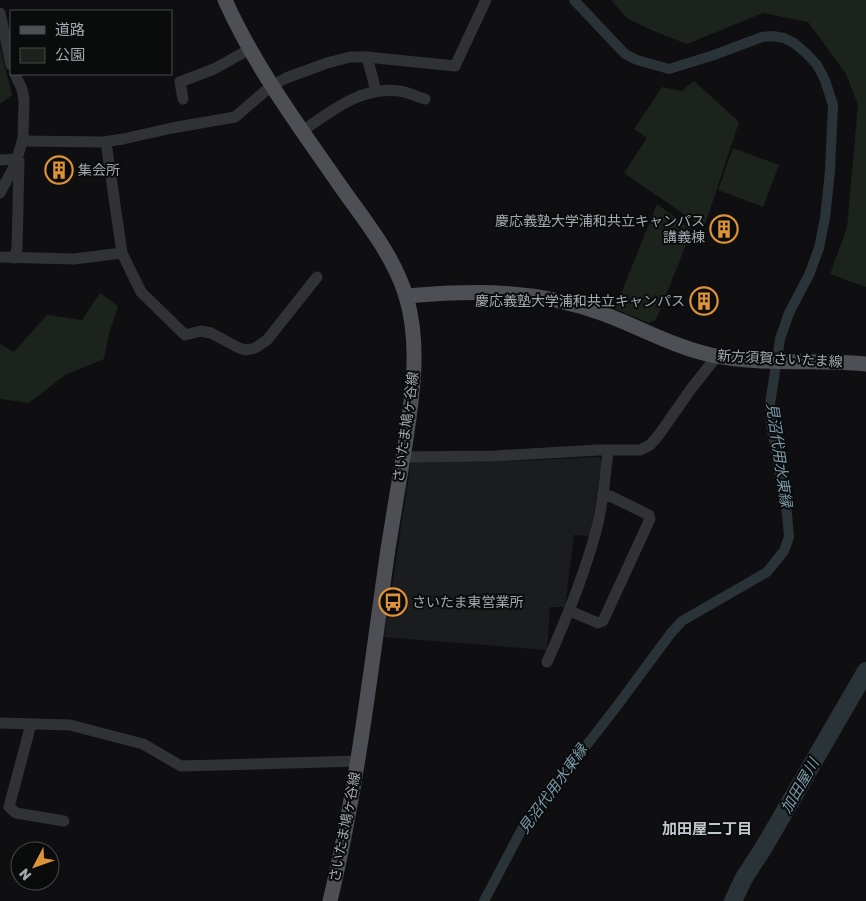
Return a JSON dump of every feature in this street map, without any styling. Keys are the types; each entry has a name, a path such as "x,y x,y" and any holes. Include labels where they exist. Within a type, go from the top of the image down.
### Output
{"main road":[{"name":"さいたま鳩ヶ谷線","path":"226,0 271,86 386,253 406,296 413,333 415,363 412,397 350,812 330,901"},
{"name":"新方須賀さいたま線","path":"406,296 473,291 520,293 579,305 682,346 717,356 786,362 866,364"}],"street":[{"path":"22,141 106,142 235,117 271,86 286,78 327,63 350,58 367,57 454,66 486,0"},
{"path":"0,13 10,60"},
{"path":"183,99 180,82 214,69 250,49"},
{"path":"367,57 376,91"},
{"path":"0,193 18,156 22,141 25,113 24,100 22,89 15,75"},
{"path":"302,131 346,101 376,91 400,91 425,100"},
{"path":"106,142 122,253 141,292 186,335 201,331 211,333 230,344 246,350 255,348 267,340 318,277"},
{"path":"0,160 18,156"},
{"path":"14,258 17,249 18,156"},
{"path":"0,257 74,259 122,253"},
{"path":"403,458 640,450 650,445 717,356"},
{"path":"548,662 570,611 596,532 603,497 608,451"},
{"path":"570,611 598,623 603,621 650,519 649,515 610,496 603,497"},
{"path":"0,722 70,726 143,744 181,766 358,762"},
{"path":"31,724 9,807 16,813 64,821"}],"shaded area":[{"path":"599,457 602,462 590,536 574,535 565,607 550,607 547,650 384,637 411,462 494,462"}],"green space":[{"path":"611,0 866,0 866,287 830,274 847,228 858,105 846,74 808,22 763,13 687,44 628,19"},
{"path":"0,47 12,95 0,104"},
{"path":"694,81 739,122 704,228 624,173 647,138 634,129 662,87 682,91"},
{"path":"733,148 779,165 763,207 718,190"},
{"path":"657,204 692,230 656,320 649,323 615,309"},
{"path":"100,293 118,306 109,334 104,359 65,375 29,403 0,399 0,344 14,352 47,315 82,320"}],"waterway":[{"name":"見沼代用水東縁","path":"484,901 523,827 671,633 682,621 767,572 784,551 789,537 787,514 771,424 770,404 780,339 789,313 809,275 819,248 825,218 830,171 833,105 825,80 817,65 794,43 784,38 762,37 669,69 637,60 625,54 574,0"},
{"name":"加田屋川","path":"733,901 744,878 866,671"}],"place":[{"name":"集会所","path":"59,170"},
{"name":"慶応義塾大学浦和共立キャンパス 講義棟","path":"724,229"},
{"name":"慶応義塾大学浦和共立キャンパス","path":"704,301"},
{"name":"さいたま東営業所","path":"393,602"}],"district":[{"name":"加田屋二丁目","path":"707,829"}]}
